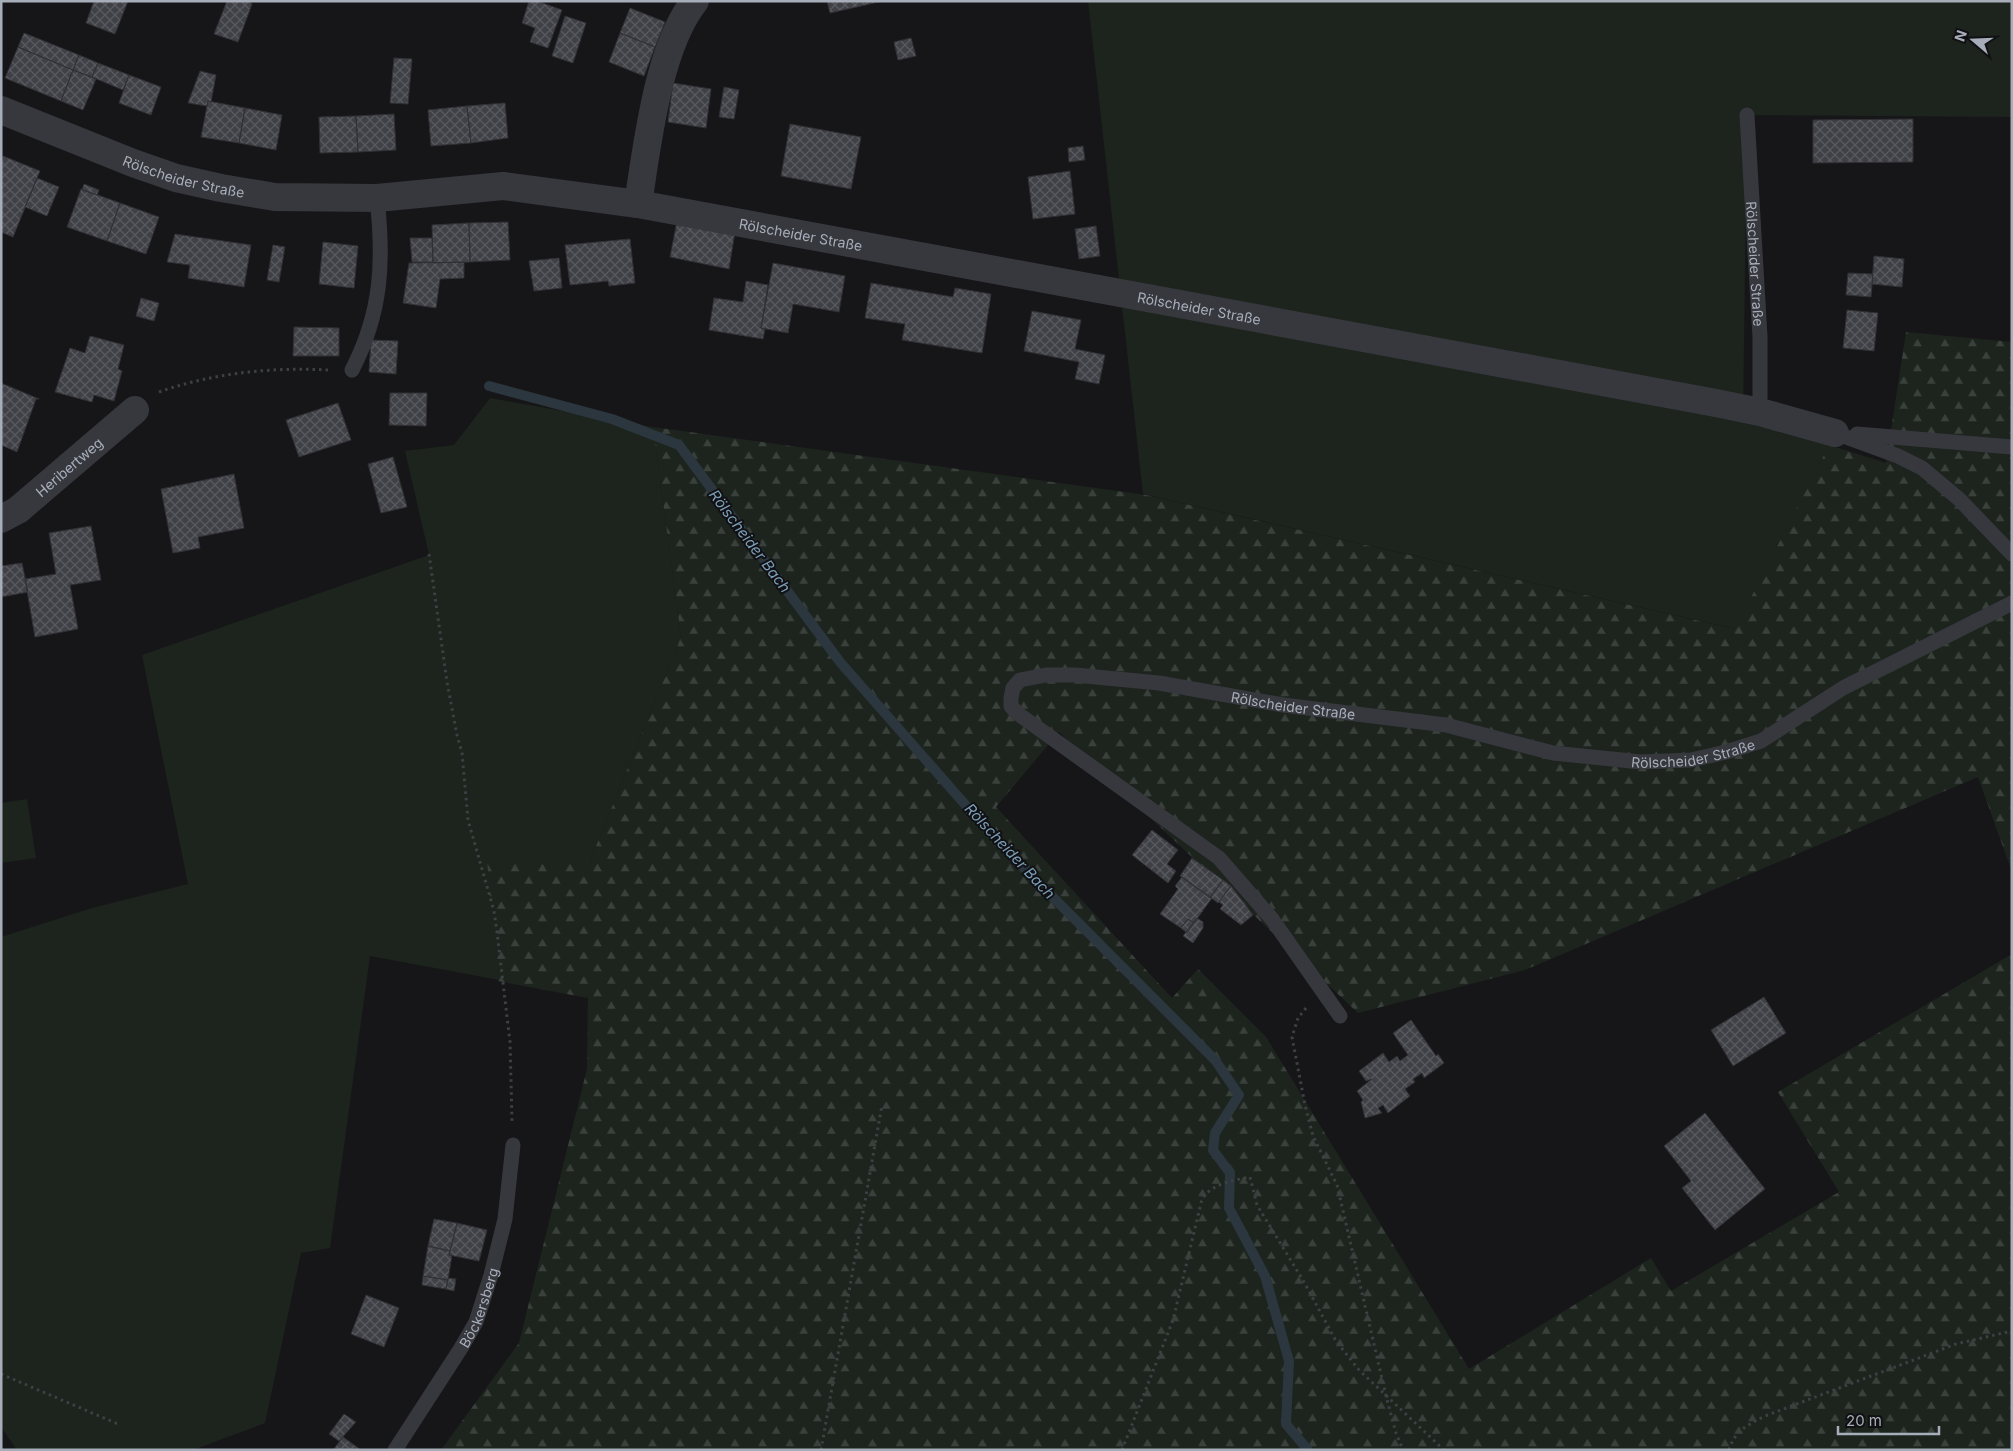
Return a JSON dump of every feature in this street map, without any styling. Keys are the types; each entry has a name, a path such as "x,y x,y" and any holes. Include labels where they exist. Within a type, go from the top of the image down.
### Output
{"street":[{"path":"638,204 648,140 665,66 675,34 686,12 695,1"},
{"name":"Rölscheider Straße","path":"1,110 133,163 176,178 221,188 274,196 377,198 503,186 638,204 1760,412 1835,433"},
{"name":"Heribertweg","path":"1,519 18,510 135,410"}],"lane":[{"name":"Rölscheider Straße","path":"1747,115 1760,337 1760,412"},
{"path":"352,370 366,339 380,274 377,198"},
{"name":"Rölscheider Straße","path":"1835,433 2012,447"},
{"name":"Rölscheider Straße","path":"1835,433 1898,456 1922,468 1952,493 2012,554"},
{"name":"Rölscheider Straße","path":"1340,1016 1272,919 1220,858 1017,713 1011,706 1011,698 1013,688 1020,680 1046,675 1075,675 1159,683 1248,700 1446,725 1553,753 1641,762 1691,760 1762,741 1843,688 2012,603"},
{"name":"Böckersberg","path":"395,1450 462,1348 476,1322 491,1275 505,1219 513,1145"}],"path":[{"path":"135,410 158,392 193,380 293,368 352,370"},
{"path":"429,554 448,682 462,753 468,820 494,911 498,932 510,1042 513,1145"},
{"path":"1323,994 1303,1011 1294,1030 1292,1045 1309,1125 1337,1185 1386,1396 1396,1433 1403,1450"},
{"path":"821,1450 882,1105"},
{"path":"1122,1450 1173,1320 1200,1205 1208,1190 1220,1184 1250,1177 1257,1205 1304,1282 1336,1341 1359,1370 1444,1450"},
{"path":"1729,1450 1741,1428 1766,1416 1956,1344 2012,1331"},
{"path":"1,1374 118,1424"}],"green space":[{"path":"1088,1 2012,1 2012,117 1747,115 1743,421 1829,445 1736,629 1143,494"},
{"path":"1906,332 2012,342 2012,872 1978,777 1525,970 1358,1013 1059,732 996,807 1172,998 1198,969 1266,1037 1469,1369 1651,1258 1671,1291 1839,1192 1778,1092 2012,954 2012,1450 441,1450 519,1343 587,1069 588,998 498,981 487,860 590,861 681,637 653,427 1146,495 1735,629 1829,445 1886,463"},
{"path":"490,398 653,427 681,637 590,861 499,980 370,956 330,1248 301,1253 265,1423 193,1450 17,1450 1,1427 1,937 92,908 188,884 142,655 429,555 405,451 454,445"},
{"path":"27,799 36,858 1,863 1,803"}],"building":[{"path":"94,1 128,1 115,34 86,23"},
{"path":"227,1 250,1 252,4 238,42 214,34"},
{"path":"529,1 537,1 562,10 548,48 530,42 535,28 522,23"},
{"path":"827,1 883,1 830,13"},
{"path":"630,8 665,22 655,47 620,33"},
{"path":"565,16 586,23 573,63 552,56"},
{"path":"24,33 79,55 73,70 18,47"},
{"path":"620,33 655,47 644,76 609,62"},
{"path":"911,38 916,56 898,60 894,42"},
{"path":"18,47 73,70 61,101 5,78"},
{"path":"79,55 98,63 92,77 73,70"},
{"path":"394,58 412,59 408,104 390,103"},
{"path":"98,63 129,75 123,90 92,77"},
{"path":"73,70 96,79 83,110 61,101"},
{"path":"200,71 216,75 211,102 208,101 207,106 188,103"},
{"path":"129,75 161,87 151,115 119,103"},
{"path":"673,83 711,89 706,128 668,122"},
{"path":"724,87 739,90 734,119 719,117"},
{"path":"208,101 245,108 239,143 201,137"},
{"path":"505,103 508,138 471,143 467,106"},
{"path":"467,106 471,143 431,146 428,110"},
{"path":"245,108 282,115 276,150 239,143"},
{"path":"394,114 396,150 358,152 356,116"},
{"path":"356,116 358,152 320,153 319,117"},
{"path":"1913,119 1913,162 1813,163 1813,120"},
{"path":"790,124 861,137 851,189 781,176"},
{"path":"1083,146 1085,160 1069,162 1068,148"},
{"path":"3,156 40,171 13,237 1,232 1,162"},
{"path":"1070,171 1075,214 1033,219 1028,177"},
{"path":"37,178 59,187 47,216 25,207"},
{"path":"84,184 99,190 97,195 82,190"},
{"path":"81,189 120,203 107,241 67,227"},
{"path":"120,203 159,217 146,254 107,241"},
{"path":"677,221 735,232 729,269 670,257"},
{"path":"508,222 510,260 470,262 469,223"},
{"path":"469,223 470,262 433,263 432,225"},
{"path":"1096,226 1100,256 1079,259 1075,229"},
{"path":"175,234 251,245 244,287 188,278 190,265 167,262"},
{"path":"410,238 432,238 433,262 412,262"},
{"path":"630,239 635,283 609,286 608,281 570,285 565,245"},
{"path":"323,242 358,246 354,288 319,284"},
{"path":"273,245 285,247 279,282 267,280"},
{"path":"1874,256 1904,259 1902,287 1872,284"},
{"path":"559,258 562,288 534,291 529,261"},
{"path":"464,262 464,278 440,279 436,308 403,303 409,263"},
{"path":"773,263 845,276 839,312 793,304 788,333 761,328"},
{"path":"1848,273 1873,274 1871,297 1846,295"},
{"path":"746,281 768,285 761,328 765,329 763,339 709,330 714,298 743,302"},
{"path":"871,283 953,297 955,288 991,294 982,353 902,340 905,324 865,318"},
{"path":"141,298 159,303 154,321 136,316"},
{"path":"1847,310 1878,313 1874,351 1843,348"},
{"path":"1032,311 1081,320 1075,349 1105,355 1099,384 1075,379 1079,362 1024,351"},
{"path":"294,327 339,328 339,356 293,356"},
{"path":"90,336 124,345 118,369 122,371 114,401 94,395 92,402 55,392 70,348 85,353"},
{"path":"371,340 398,341 396,374 369,372"},
{"path":"1,383 39,399 36,399 17,452 1,445"},
{"path":"390,393 427,393 426,426 389,425"},
{"path":"338,403 351,440 299,457 286,420"},
{"path":"393,457 407,507 381,513 368,464"},
{"path":"234,474 244,528 198,537 200,548 173,553 161,489"},
{"path":"91,526 101,580 70,585 78,629 35,637 25,579 56,574 49,533"},
{"path":"22,563 28,592 1,597 1,566"},
{"path":"1152,830 1178,850 1167,864 1176,871 1168,883 1132,855"},
{"path":"1192,858 1223,880 1210,898 1180,876"},
{"path":"1182,877 1212,898 1194,923 1188,919 1181,928 1160,914 1178,889 1175,886"},
{"path":"1223,880 1231,886 1218,903 1210,897"},
{"path":"1231,886 1253,915 1241,925 1220,909 1223,905 1219,902"},
{"path":"1197,918 1203,922 1203,928 1193,943 1183,936"},
{"path":"1188,919 1194,923 1187,933 1181,928"},
{"path":"1764,997 1786,1033 1733,1066 1711,1030"},
{"path":"1411,1020 1436,1056 1438,1054 1444,1063 1424,1078 1422,1073 1413,1079 1415,1082 1405,1089 1410,1096 1388,1113 1383,1105 1378,1108 1382,1113 1365,1118 1361,1102 1363,1100 1357,1091 1372,1079 1366,1081 1359,1071 1383,1053 1389,1062 1397,1056 1400,1061 1408,1055 1393,1033"},
{"path":"1705,1113 1765,1189 1715,1230 1682,1188 1691,1181 1664,1146"},
{"path":"434,1219 457,1223 450,1251 428,1246"},
{"path":"457,1223 487,1230 479,1261 449,1255"},
{"path":"428,1246 450,1251 449,1255 452,1255 448,1280 423,1276"},
{"path":"423,1276 448,1280 446,1289 422,1285"},
{"path":"448,1278 456,1279 454,1291 446,1289"},
{"path":"366,1295 399,1308 384,1347 351,1334"},
{"path":"344,1414 356,1422 339,1441 329,1434"},
{"path":"343,1437 361,1450 333,1450"}],"waterway":[{"name":"Rölscheider Bach","path":"489,386 612,419 679,445 840,662 998,842 1215,1060 1239,1095 1215,1133 1213,1150 1230,1173 1229,1208 1265,1276 1289,1361 1286,1424 1308,1450"}]}
